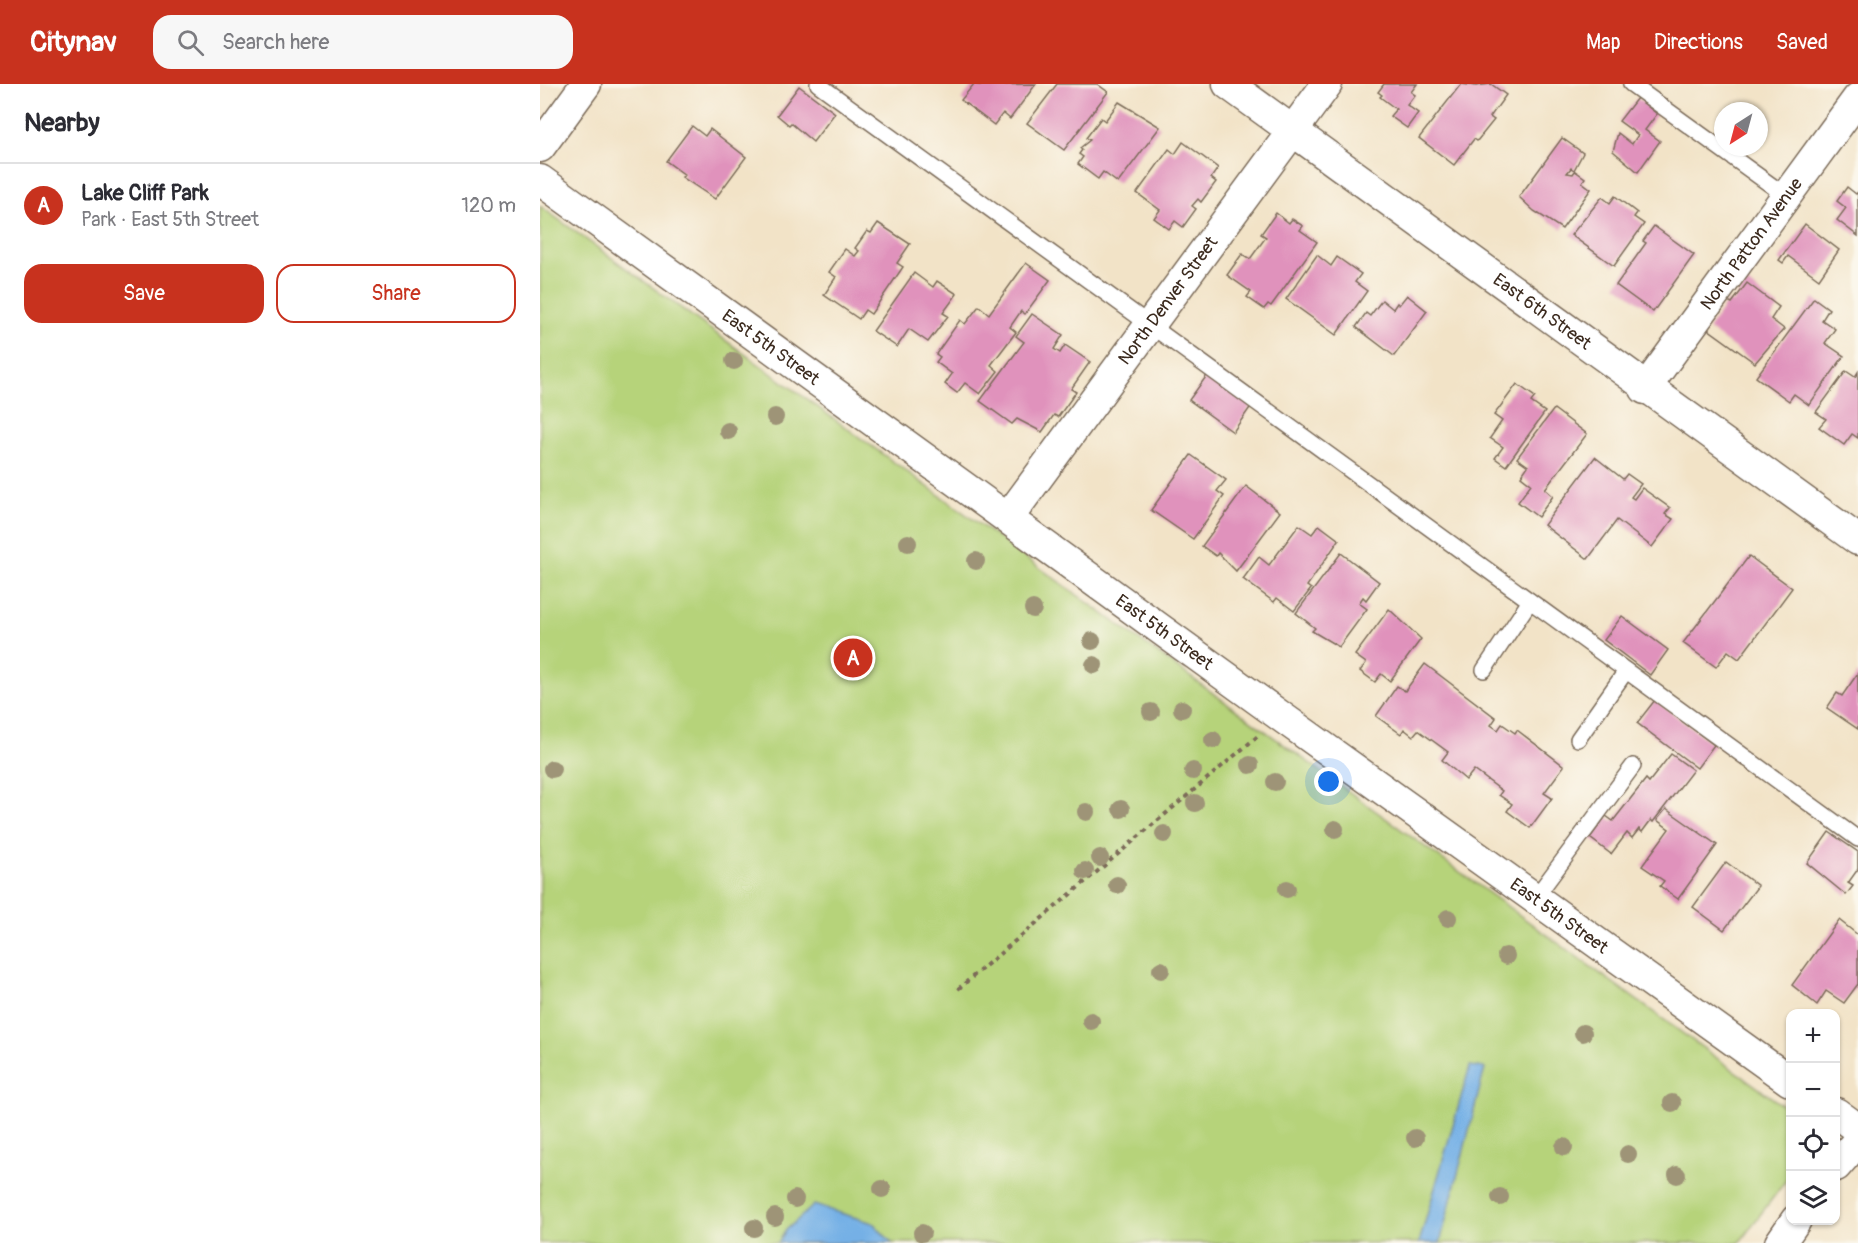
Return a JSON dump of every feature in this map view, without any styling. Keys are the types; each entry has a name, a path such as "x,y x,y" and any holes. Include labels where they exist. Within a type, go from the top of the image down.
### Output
{"street":[{"path":"540,147 586,84"},
{"name":"East 6th Street","path":"1228,84 1858,540"},
{"name":"North Denver Street","path":"1008,518 1327,84"},
{"name":"North Patton Avenue","path":"1645,388 1858,98"},
{"name":"East 5th Street","path":"540,180 1279,716 1786,1077"},
{"path":"1840,1116 1858,1129"},
{"path":"1840,1161 1858,1141"},
{"path":"1780,1243 1793,1225"}],"lane":[{"path":"818,84 1858,839"},
{"path":"1631,84 1786,196"},
{"path":"1484,670 1530,601"},
{"path":"1578,739 1626,671"},
{"path":"1534,898 1633,766"}],"path":[{"path":"958,989 1279,716"}],"green space":[{"path":"540,206 1786,1108 1786,1180 1739,1243 540,1243"}],"water":[{"path":"1470,1066 1485,1068 1440,1243 1419,1243"},
{"path":"814,1205 873,1223 892,1243 778,1243 785,1231"}],"building":[{"path":"974,84 1036,84 1010,119 1003,113 994,125 961,100"},
{"path":"1057,84 1097,84 1108,92 1064,150 1027,123"},
{"path":"1384,84 1417,84 1411,92 1415,95 1407,105 1418,113 1407,128 1390,116 1396,109 1380,97 1382,95 1378,92"},
{"path":"1461,84 1476,86 1491,84 1506,95 1490,117 1494,120 1477,141 1474,139 1454,165 1419,138"},
{"path":"799,86 835,113 813,142 791,123 789,125 777,115"},
{"path":"1637,98 1657,114 1645,130 1660,141 1638,172 1613,151 1618,133 1632,144 1638,135 1619,121"},
{"path":"1119,102 1160,127 1118,183 1103,172 1098,179 1078,164 1083,157 1079,154 1082,150 1080,148 1090,140 1086,138 1101,118 1105,121"},
{"path":"692,126 705,136 710,129 746,157 715,199 682,177 685,175 666,161"},
{"path":"1562,138 1583,153 1574,170 1571,168 1567,173 1573,174 1575,171 1585,178 1582,182 1591,189 1562,229 1534,211 1519,197"},
{"path":"1183,142 1218,168 1211,178 1216,182 1201,202 1198,199 1192,206 1196,209 1183,227 1175,221 1169,229 1154,218 1160,210 1137,193 1169,149 1175,154"},
{"path":"1847,187 1856,194 1858,192 1858,236 1837,220 1846,208 1837,201"},
{"path":"1615,196 1637,213 1634,217 1644,224 1614,266 1571,235 1602,197 1610,203"},
{"path":"1276,213 1289,223 1292,219 1303,226 1300,230 1317,242 1271,306 1268,304 1264,309 1247,297 1251,292 1227,275 1242,254 1250,259 1266,237 1261,234"},
{"path":"878,223 910,244 897,263 903,267 871,314 865,310 859,319 824,295 836,277 829,272 845,249 855,256 859,251 855,248 867,231 871,233"},
{"path":"1805,224 1839,250 1819,279 1788,256 1783,263 1779,260"},
{"path":"1654,226 1694,255 1653,312 1616,285 1646,243 1643,241"},
{"path":"1317,255 1331,266 1337,257 1361,274 1355,282 1367,291 1336,335 1286,299"},
{"path":"1026,263 1050,280 1025,314 1021,311 1010,327 1016,332 991,365 998,371 980,394 965,383 957,393 945,384 952,374 936,362 940,357 936,354 960,320 965,324 979,306 989,314"},
{"path":"914,273 933,287 937,281 957,294 943,313 948,316 928,342 909,329 897,347 873,331"},
{"path":"1747,283 1779,307 1771,319 1784,329 1755,363 1708,329 1728,301 1732,303"},
{"path":"1407,295 1427,311 1394,356 1356,327 1366,313 1370,316 1382,300 1393,309"},
{"path":"1814,298 1829,309 1822,320 1835,329 1825,343 1844,356 1809,405 1794,394 1789,401 1756,377"},
{"path":"1032,314 1063,335 1054,349 1060,353 1065,345 1090,362 1071,389 1076,392 1058,417 1054,415 1042,432 1017,419 1012,424 980,401 1024,342 1016,336"},
{"path":"1846,371 1855,377 1858,372 1858,438 1852,434 1844,445 1819,427 1826,419 1816,412"},
{"path":"1208,374 1252,405 1233,432 1189,400"},
{"path":"1517,384 1535,397 1531,402 1545,412 1506,466 1495,458 1503,447 1490,438 1502,421 1494,415"},
{"path":"1554,409 1587,434 1545,489 1553,496 1538,517 1518,502 1531,484 1521,476 1528,466 1517,458"},
{"path":"1191,455 1226,480 1217,491 1224,496 1193,539 1151,510"},
{"path":"1595,457 1623,479 1627,474 1641,484 1631,497 1634,499 1642,488 1670,508 1665,514 1673,519 1652,547 1617,520 1588,559 1544,525"},
{"path":"1246,486 1280,512 1236,571 1218,553 1216,556 1202,546"},
{"path":"1299,525 1312,534 1319,525 1339,540 1307,586 1311,589 1294,611 1277,598 1274,602 1243,579 1259,557 1269,565"},
{"path":"1341,553 1379,582 1366,600 1363,597 1359,603 1367,609 1339,647 1312,631 1315,628 1296,613"},
{"path":"1749,556 1792,588 1739,659 1728,651 1716,667 1683,643"},
{"path":"1389,609 1421,639 1390,681 1381,674 1375,682 1360,671 1366,663 1355,655"},
{"path":"1622,616 1668,650 1650,675 1604,640"},
{"path":"1425,664 1496,718 1491,725 1498,730 1502,724 1515,733 1517,730 1564,766 1544,793 1552,798 1530,828 1507,811 1512,804 1499,795 1502,791 1474,770 1466,780 1442,760 1448,752 1418,730 1413,736 1404,729 1401,734 1376,716 1397,686 1405,691"},
{"path":"1858,673 1858,729 1827,708 1837,693 1842,696"},
{"path":"1655,700 1714,745 1697,768 1637,723"},
{"path":"1671,754 1693,770 1653,822 1651,820 1642,832 1639,829 1632,838 1627,833 1611,854 1590,838 1606,816 1613,821 1646,779 1649,782"},
{"path":"1666,809 1717,845 1678,899 1660,886 1664,881 1642,866 1669,829 1657,820"},
{"path":"1829,832 1858,852 1858,869 1848,883 1853,886 1846,895 1807,863"},
{"path":"1726,862 1758,886 1724,930 1693,907"},
{"path":"1839,920 1858,935 1858,984 1844,1003 1826,991 1817,1005 1792,985"}],"place":[{"name":"Lake Cliff Park","path":"853,658"}]}
